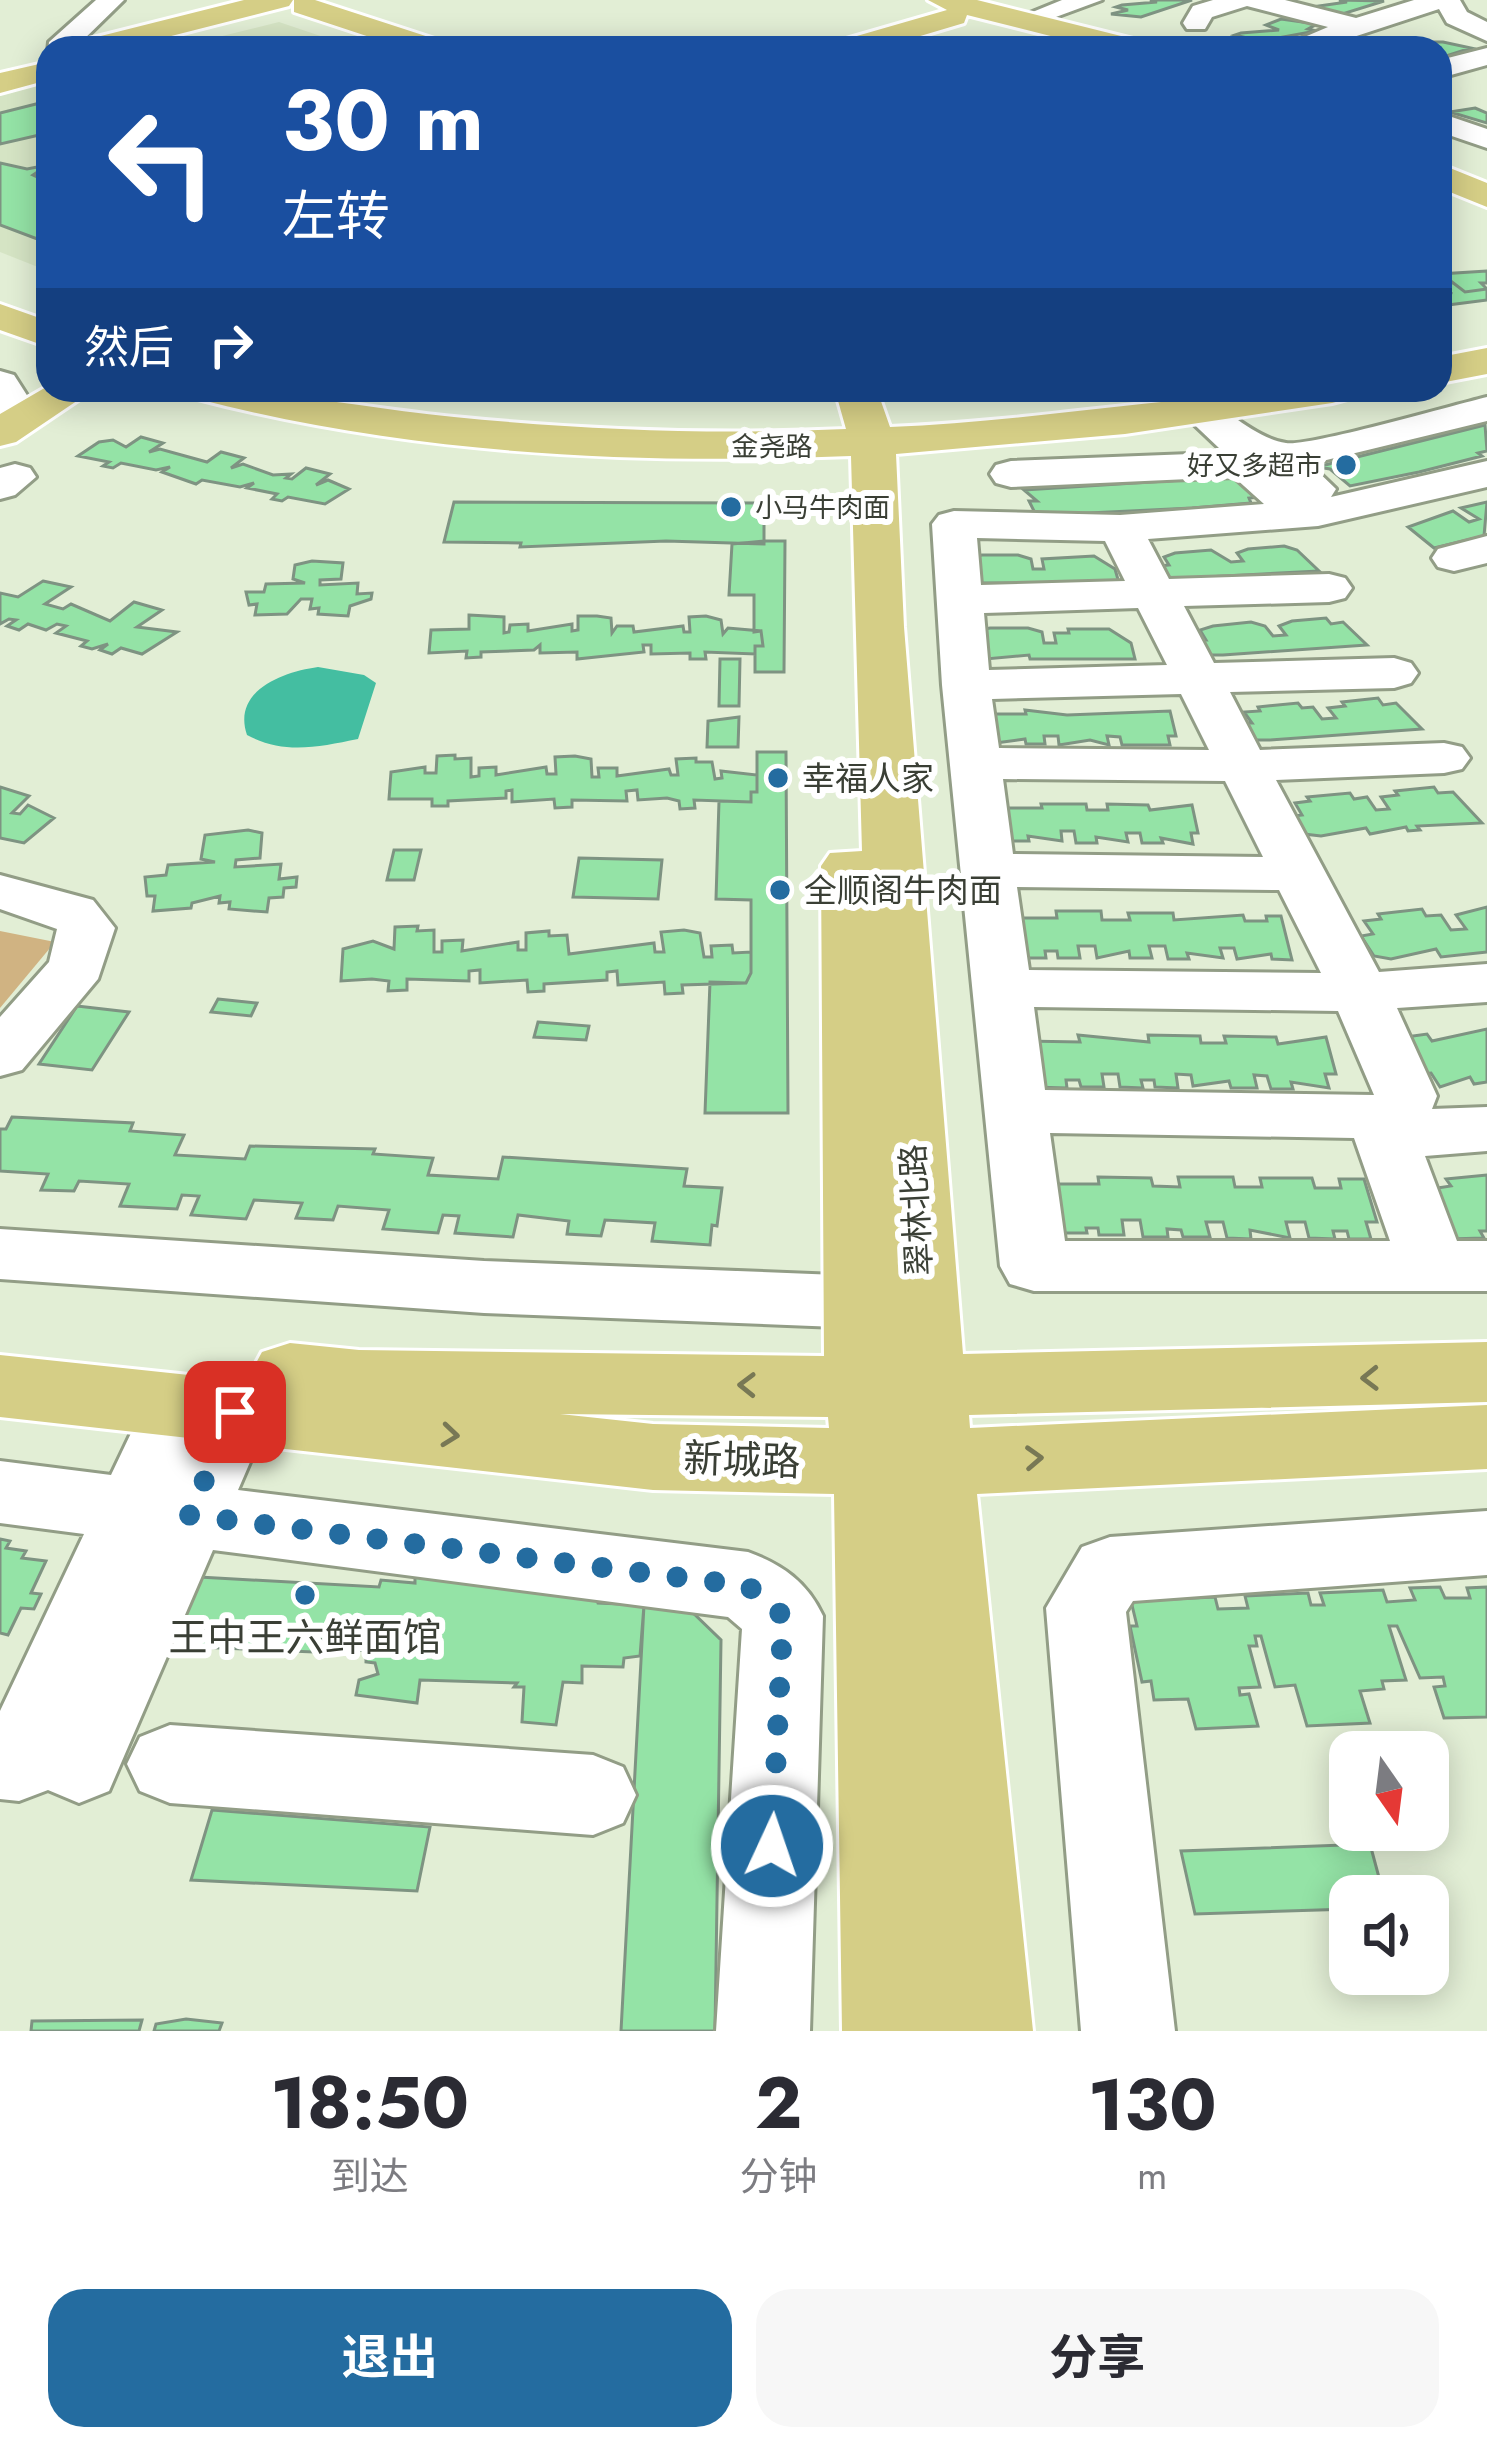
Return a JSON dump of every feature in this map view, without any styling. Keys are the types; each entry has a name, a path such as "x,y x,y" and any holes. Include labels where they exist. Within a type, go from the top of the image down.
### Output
{"main road":[{"path":"889,0 948,8 1029,7 1103,36"},
{"path":"146,36 300,4 397,36"},
{"path":"184,36 300,4 376,36"},
{"path":"878,36 948,8 1040,36"},
{"path":"0,69 36,61"},
{"path":"0,83 36,74"},
{"path":"1452,159 1487,173"},
{"path":"1452,180 1487,196"},
{"path":"0,289 36,303"},
{"path":"0,316 36,330"},
{"path":"1452,342 1487,336"},
{"path":"1452,368 1487,361"},
{"path":"0,433 52,402"},
{"name":"金尧路","path":"284,402 457,431 611,442 851,419"},
{"name":"金尧路","path":"426,402 572,419 851,419 1011,436 1189,402"},
{"name":"翠林北路","path":"851,419 862,1303 900,1425 981,2031"},
{"name":"翠林北路","path":"851,419 878,627 900,1425 894,2031"},
{"name":"新城路","path":"0,1344 359,1381 900,1425 1487,1437"},
{"name":"新城路","path":"0,1386 653,1457 900,1425 1130,1385 1487,1372"}],"street":[{"path":"72,36 110,0"},
{"path":"1029,7 1089,0"},
{"path":"1199,36 1202,12 1239,0"},
{"path":"1255,0 1354,26"},
{"path":"1324,36 1444,0 1462,22 1487,33"},
{"path":"1461,0 1487,2"},
{"path":"1452,66 1487,56"},
{"path":"1452,126 1487,139"},
{"path":"0,383 10,400 0,410"},
{"path":"1195,402 1254,456 1279,495 1311,507"},
{"path":"1011,475 1254,456 1487,410"},
{"path":"1388,1117 1460,1268 1034,1266 966,685 954,524 1120,528 1311,507 1487,474"},
{"path":"1120,528 1239,766 1360,992 1406,1096 1388,1117"},
{"path":"959,600 1328,588"},
{"path":"966,685 1394,673"},
{"path":"975,763 1239,766 1444,758"},
{"path":"988,870 1300,874"},
{"path":"0,892 73,911 86,928 76,966 0,1056"},
{"path":"1001,988 1360,992 1487,983"},
{"path":"1016,1111 1388,1117 1424,1135 1487,1129"},
{"path":"0,1254 484,1287 862,1303"},
{"path":"0,1760 20,1762 139,1563 208,1408"},
{"path":"0,1492 139,1563 748,1586 783,1616 763,2031"},
{"path":"1128,2031 1086,1608 1110,1570 1487,1544"},
{"path":"79,1764 139,1563"},
{"path":"170,1764 593,1795"}],"shaded area":[{"path":"279,22 320,36 222,36"},
{"path":"36,82 36,266 0,252 0,90"},
{"path":"0,931 55,942 0,1008"}],"water":[{"path":"318,667 364,675 376,683 358,739 288,747 247,735 244,720 253,695 276,679"}],"building":[{"path":"1150,0 1192,0 1141,17 1111,14 1128,10 1116,7 1122,5 1157,2"},
{"path":"1339,0 1384,1 1336,16 1312,7 1347,2"},
{"path":"1281,19 1317,24 1308,29 1316,31 1289,36 1235,35 1279,30 1266,25"},
{"path":"1452,44 1471,48 1452,54"},
{"path":"36,104 36,136 0,144 0,113"},
{"path":"1475,108 1487,113 1487,123 1452,113"},
{"path":"0,163 36,167 36,238 0,225"},
{"path":"1487,271 1487,283 1481,283 1487,289 1465,292 1452,282 1452,273"},
{"path":"1452,282 1465,292 1487,289 1487,300 1452,304"},
{"path":"1485,425 1487,451 1478,453 1482,456 1419,472 1350,486 1330,469 1317,467"},
{"path":"141,437 163,443 149,452 160,449 207,462 221,452 244,458 231,468 243,464 273,475 291,474 286,478 292,479 306,468 330,474 316,485 328,480 349,489 325,504 288,497 282,501 272,499 277,494 247,488 254,483 240,487 202,480 196,484 162,472 170,467 156,470 121,463 113,468 103,466 109,462 78,456 99,442 113,440 126,447"},
{"path":"1245,476 1262,497 1249,498 1251,503 1192,508 1047,515 1035,513 1029,501 1037,501 1024,490"},
{"path":"454,502 764,503 764,544 666,541 520,547 521,543 444,542"},
{"path":"1487,502 1484,536 1434,548 1408,527 1453,511 1469,522 1479,519 1461,508"},
{"path":"785,541 784,672 755,672 755,646 763,646 761,631 754,632 754,595 729,595 732,544"},
{"path":"1284,546 1297,550 1319,571 1168,579 1159,566 1169,565 1164,557 1175,553 1211,550 1231,562 1243,561 1237,553 1248,549"},
{"path":"1018,555 1031,559 1033,569 1044,569 1042,559 1094,556 1115,569 1119,583 978,583 967,558"},
{"path":"343,563 341,579 320,580 320,585 358,583 357,594 372,593 371,599 350,606 348,616 318,614 319,608 310,609 312,599 301,599 287,614 255,615 257,604 249,605 246,592 264,592 266,584 305,583 293,579 295,565"},
{"path":"43,581 71,587 45,604 63,609 71,604 110,621 134,602 162,610 137,627 177,632 142,654 121,648 112,654 100,650 108,644 92,649 81,646 87,641 56,633 66,626 57,624 46,630 28,624 19,630 7,626 16,620 0,624 0,593 18,597"},
{"path":"469,615 504,617 504,633 510,625 528,624 528,631 572,624 572,631 578,630 578,616 611,618 612,633 617,626 633,626 634,632 683,626 684,632 690,632 689,617 706,616 721,620 723,634 728,628 761,631 763,646 755,646 755,654 705,652 706,659 690,659 690,653 651,654 651,645 643,645 644,652 577,659 577,652 540,653 540,645 534,650 481,652 481,657 466,658 467,651 429,653 431,630 469,629"},
{"path":"1326,618 1331,624 1343,622 1367,645 1209,655 1199,640 1206,640 1200,630 1213,626 1251,622 1265,626 1273,636 1286,635 1279,626 1292,621"},
{"path":"1028,628 1042,632 1044,643 1056,643 1054,633 1069,633 1068,629 1109,629 1131,643 1135,659 1030,659 1029,655 986,659 975,631"},
{"path":"720,659 740,659 739,706 719,706"},
{"path":"1378,698 1383,705 1396,703 1422,729 1255,740 1244,723 1252,723 1244,712 1260,711 1258,707 1298,703 1302,708 1313,707 1322,719 1336,718 1328,708"},
{"path":"1025,710 1067,715 1170,711 1176,736 1168,736 1170,745 1122,745 1120,737 1107,736 1109,745 1090,740 1059,745 1058,736 1044,736 1045,744 1026,744 1025,739 988,744 986,714 1026,714"},
{"path":"739,717 738,747 707,747 708,721"},
{"path":"757,752 786,752 788,1113 705,1113 710,982 746,983 751,973 751,900 716,899 719,801 751,802 751,792 757,792"},
{"path":"455,755 455,759 471,758 471,777 479,776 479,768 496,767 496,775 546,767 547,774 556,774 555,757 575,756 591,759 592,777 599,777 598,768 617,768 617,776 669,769 671,775 678,775 676,759 696,758 696,762 712,762 715,779 722,778 721,771 757,775 757,792 751,792 751,802 694,800 695,808 680,809 679,801 667,798 638,800 637,790 626,791 627,801 572,800 572,807 555,808 554,799 512,802 512,790 506,791 506,798 448,801 448,806 432,806 432,799 389,799 391,772 425,767 425,773 436,773 437,756"},
{"path":"0,787 29,796 12,813 20,814 28,805 54,818 24,843 0,838"},
{"path":"1434,787 1438,793 1453,792 1482,823 1370,834 1366,828 1321,836 1304,834 1293,816 1302,815 1295,803 1310,801 1307,797 1350,793 1354,799 1367,797 1376,810 1389,809 1381,797"},
{"path":"1041,804 1086,804 1087,810 1108,810 1107,804 1148,805 1150,810 1192,805 1198,833 1191,833 1193,844 1161,838 1163,843 1142,843 1140,833 1126,833 1128,842 1096,837 1097,843 1076,843 1074,831 1061,831 1062,841 1028,836 1029,841 1000,841 999,808 1042,808"},
{"path":"262,833 260,858 236,860 235,867 281,864 279,879 297,877 296,887 284,888 283,897 269,898 267,912 229,909 230,902 219,903 220,896 192,903 191,908 153,911 155,896 147,896 145,877 166,875 168,865 215,862 201,859 205,835"},
{"path":"394,850 421,850 414,880 387,880"},
{"path":"579,858 662,860 658,899 573,897"},
{"path":"1487,907 1487,952 1441,957 1436,949 1391,959 1374,956 1361,936 1373,934 1364,921 1381,919 1378,914 1422,909 1426,916 1441,915 1451,930 1466,929 1456,915"},
{"path":"1056,911 1101,911 1102,920 1130,920 1128,913 1173,913 1174,920 1243,915 1245,921 1267,921 1266,916 1281,916 1292,960 1272,959 1271,954 1237,959 1234,948 1220,948 1223,958 1187,953 1189,959 1168,959 1165,946 1149,946 1152,958 1130,958 1129,951 1097,958 1095,946 1078,946 1080,958 1058,958 1057,951 1045,951 1046,958 1018,958 1010,918 1057,918"},
{"path":"418,926 417,931 434,930 434,952 442,952 442,941 463,940 462,951 518,942 518,950 526,950 526,933 549,931 549,936 567,935 569,954 654,943 655,952 664,952 661,932 684,930 700,933 704,957 712,957 711,946 732,945 733,953 751,952 751,973 746,983 682,985 683,993 665,994 664,982 618,985 617,971 607,972 607,980 544,984 544,991 528,992 527,980 480,983 480,970 469,971 469,981 407,979 407,990 388,991 389,981 341,981 343,949 373,941 394,949 395,927"},
{"path":"218,999 257,1003 251,1016 211,1012"},
{"path":"77,1006 129,1012 92,1070 39,1064"},
{"path":"538,1022 589,1026 586,1040 534,1037"},
{"path":"1487,1029 1487,1082 1474,1084 1470,1077 1440,1087 1431,1073 1421,1074 1399,1038 1427,1034 1432,1041"},
{"path":"1078,1035 1149,1042 1148,1035 1200,1036 1201,1043 1226,1043 1224,1036 1276,1037 1278,1044 1326,1037 1336,1074 1325,1074 1329,1088 1291,1082 1293,1089 1271,1089 1267,1076 1254,1075 1257,1088 1231,1088 1229,1081 1193,1086 1191,1075 1176,1074 1178,1088 1155,1087 1154,1080 1141,1080 1143,1088 1120,1087 1118,1074 1102,1074 1104,1087 1081,1087 1079,1080 1066,1080 1067,1088 1033,1087 1025,1041 1080,1042"},
{"path":"12,1117 133,1123 130,1131 184,1135 175,1155 245,1159 250,1146 375,1149 373,1154 433,1158 428,1175 498,1179 503,1157 687,1169 684,1186 722,1188 710,1245 652,1241 655,1223 605,1220 601,1236 567,1234 569,1221 518,1215 513,1237 455,1233 459,1216 443,1215 438,1233 383,1229 389,1210 338,1206 333,1220 296,1218 302,1203 254,1200 246,1219 191,1215 199,1196 182,1195 177,1209 120,1206 129,1184 79,1181 74,1191 41,1190 48,1174 0,1171 0,1129 6,1129"},
{"path":"1487,1175 1487,1231 1480,1231 1484,1238 1448,1239 1431,1189 1451,1186 1446,1179"},
{"path":"1098,1177 1151,1178 1153,1186 1180,1187 1178,1177 1233,1177 1235,1187 1262,1187 1260,1178 1312,1178 1315,1188 1341,1188 1339,1179 1364,1179 1377,1222 1366,1222 1371,1239 1349,1239 1347,1231 1333,1231 1335,1239 1309,1238 1305,1222 1286,1222 1290,1238 1250,1230 1251,1239 1227,1238 1223,1222 1206,1222 1210,1237 1183,1237 1181,1230 1167,1229 1168,1237 1143,1237 1140,1220 1122,1220 1124,1235 1099,1235 1098,1228 1086,1228 1087,1233 1052,1233 1045,1184 1099,1184"},
{"path":"0,1539 10,1541 6,1548 26,1551 22,1558 46,1561 31,1593 41,1594 34,1609 21,1608 8,1635 0,1633"},
{"path":"199,1577 379,1587 381,1580 415,1583 415,1577 566,1585 595,1594 598,1603 644,1605 640,1656 624,1658 623,1667 582,1666 582,1683 563,1682 556,1725 522,1722 524,1687 514,1687 517,1683 420,1680 417,1703 356,1695 359,1680 378,1674 375,1663 366,1662 366,1650 333,1652 331,1638 312,1641 313,1652 175,1646"},
{"path":"1440,1587 1445,1598 1470,1598 1467,1588 1487,1587 1487,1717 1444,1718 1434,1687 1445,1686 1443,1677 1420,1678 1397,1626 1389,1626 1406,1680 1382,1681 1384,1689 1360,1691 1370,1723 1307,1726 1295,1685 1275,1687 1261,1636 1255,1636 1257,1646 1249,1646 1260,1687 1239,1688 1240,1695 1249,1694 1258,1726 1196,1729 1188,1699 1154,1700 1151,1681 1142,1682 1130,1626 1137,1626 1131,1601 1215,1597 1218,1609 1248,1608 1245,1596 1308,1593 1311,1605 1324,1605 1320,1593 1383,1590 1387,1602 1415,1600 1410,1588"},
{"path":"644,1605 691,1611 721,1640 715,2031 621,2031"},
{"path":"212,1810 430,1827 417,1891 191,1880"},
{"path":"1329,1846 1329,1851 1372,1851 1378,1875 1329,1875 1329,1910 1195,1914 1181,1851"},
{"path":"186,2019 222,2023 219,2031 154,2031 156,2024"},
{"path":"142,2020 139,2031 31,2031 32,2021"}],"place":[{"name":"好又多超市","path":"1346,465"},
{"name":"小马牛肉面","path":"731,507"},
{"name":"幸福人家","path":"778,778"},
{"name":"全顺阁牛肉面","path":"780,890"},
{"name":"王中王六鲜面馆","path":"305,1595"}],"route":[{"path":"235,1412 189,1515 748,1586 783,1616 772,1846"}]}
